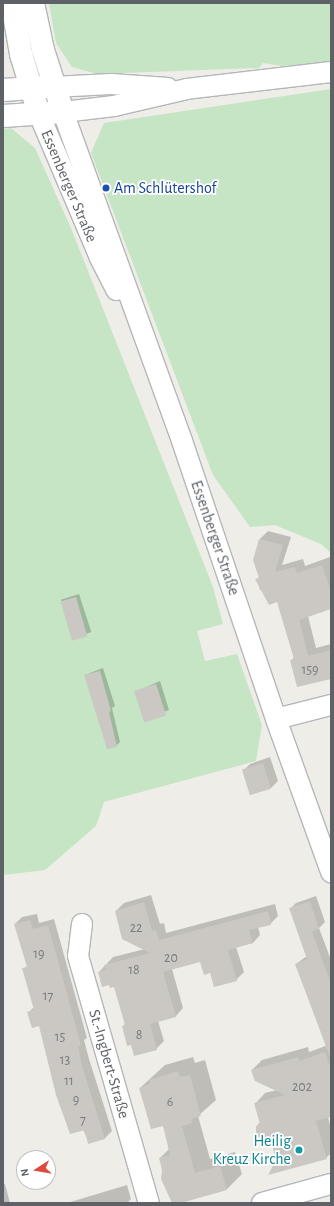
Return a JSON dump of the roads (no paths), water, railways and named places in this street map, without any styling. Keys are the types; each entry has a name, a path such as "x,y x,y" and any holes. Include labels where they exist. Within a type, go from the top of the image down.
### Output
{"street":[{"name":"Essenberger Straße","path":"12,3 31,88 39,114 100,258 151,359"},
{"name":"Essenberger Straße","path":"34,3 53,87 182,441 276,719 331,872"},
{"path":"3,116 63,112 114,106 188,89 331,72"},
{"path":"3,90 111,84 188,89"},
{"path":"276,719 331,705"},
{"name":"St.-Ingbert-Straße","path":"82,924 78,956 149,1203"},
{"path":"262,1203 331,1184"}],"place":[{"name":"Am Schlütershof","path":"106,188"},
{"name":"Heilig Kreuz Kirche","path":"299,1150"}]}
